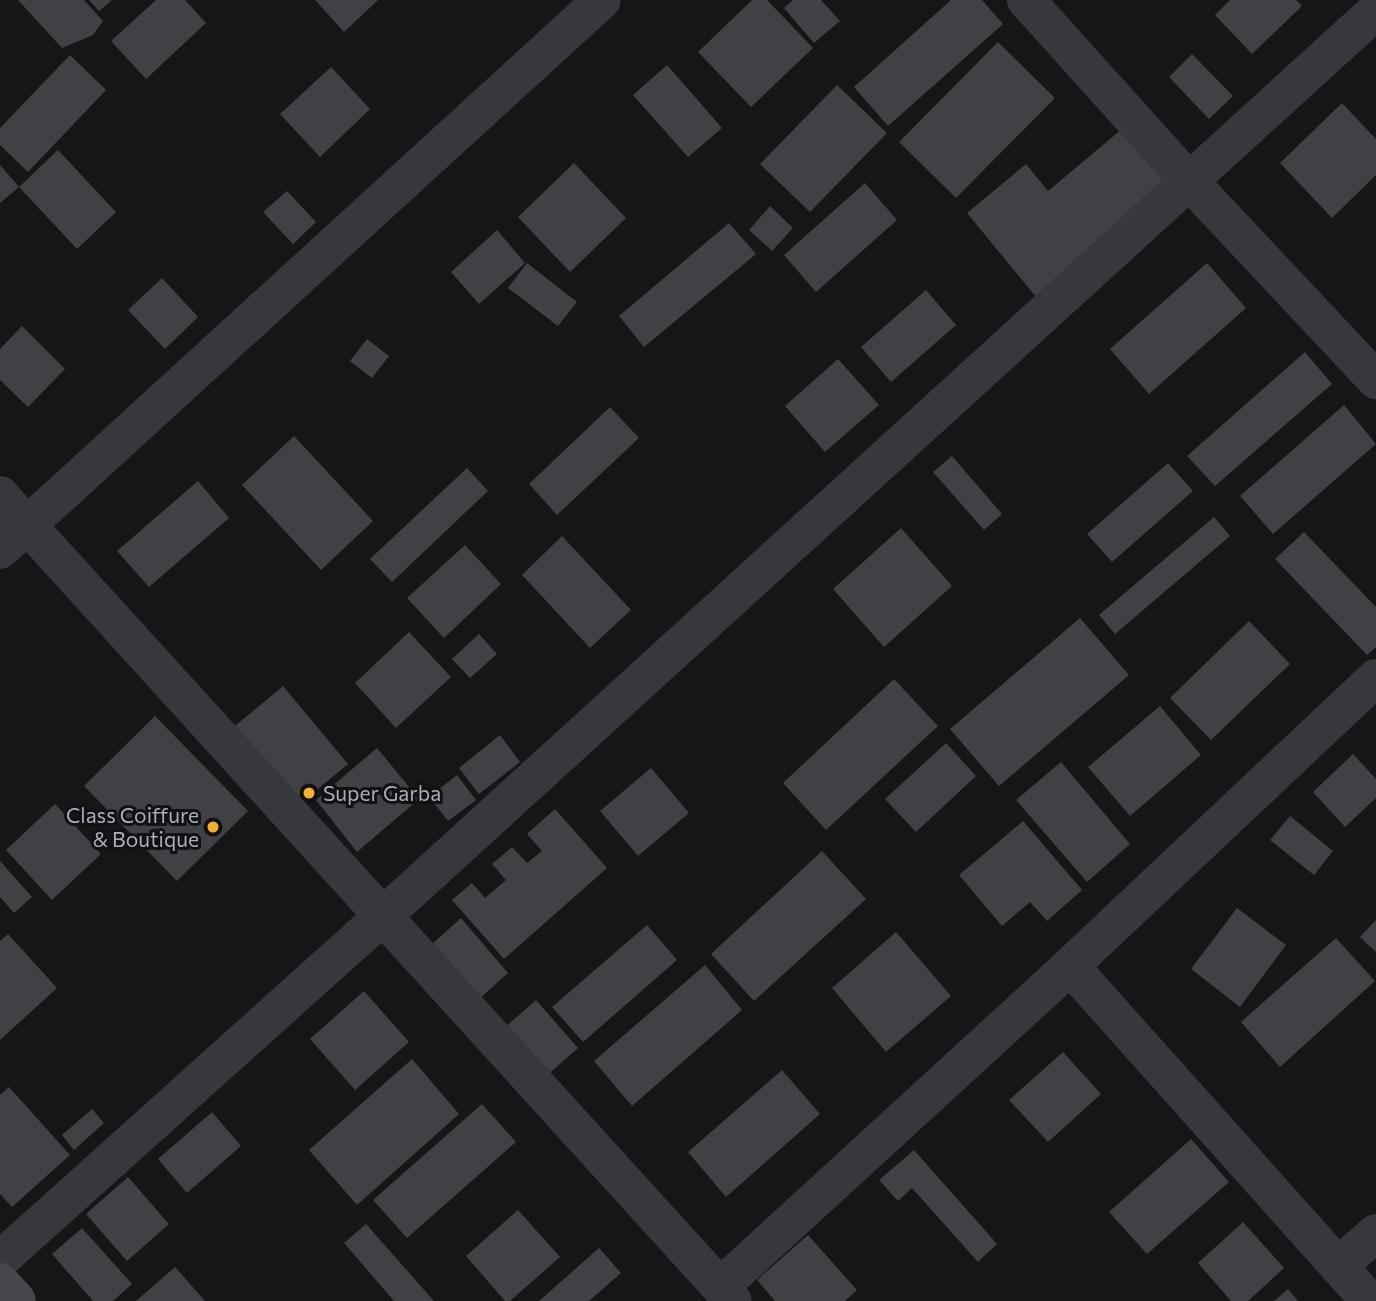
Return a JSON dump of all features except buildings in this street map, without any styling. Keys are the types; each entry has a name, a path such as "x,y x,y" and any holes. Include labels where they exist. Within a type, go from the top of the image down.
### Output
{"street":[{"path":"14,538 602,0"},
{"path":"1026,0 1190,182 1376,380"},
{"path":"0,1260 383,916 1376,11"},
{"path":"0,495 14,538 383,916 726,1294 1376,678"},
{"path":"1070,966 1370,1301"},
{"path":"1338,1266 1376,1233"},
{"path":"0,1282 17,1301"}],"place":[{"name":"Super Garba","path":"309,793"},
{"name":"Class Coiffure & Boutique","path":"213,827"}]}
